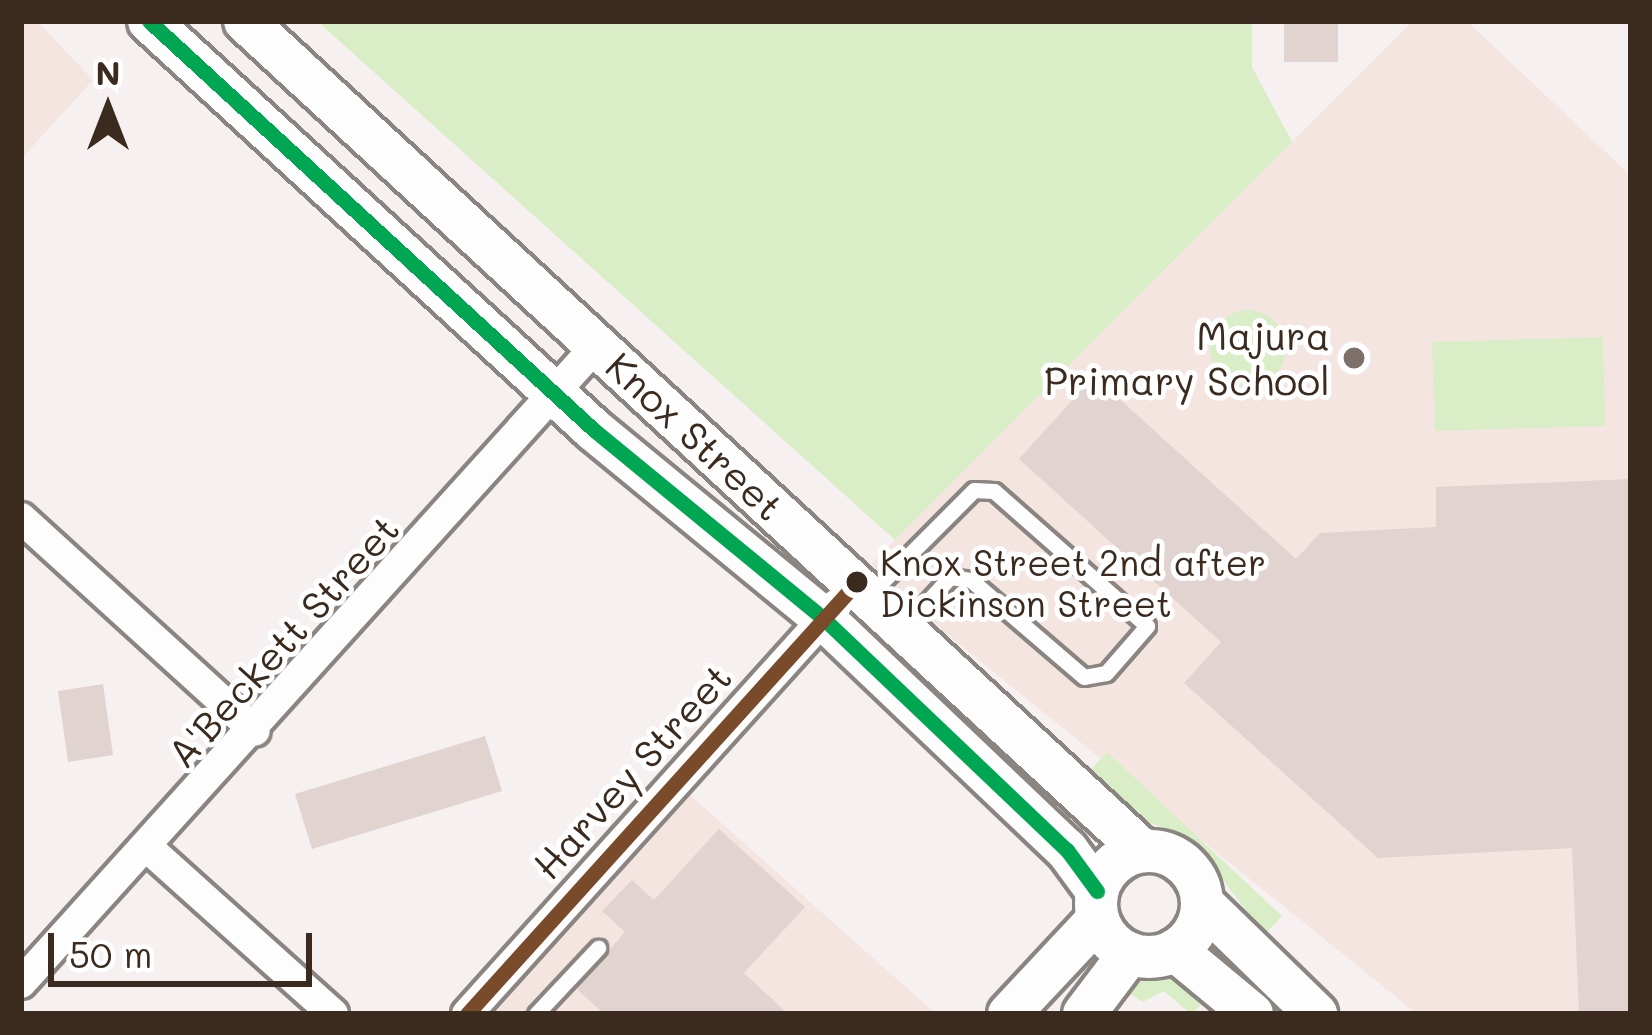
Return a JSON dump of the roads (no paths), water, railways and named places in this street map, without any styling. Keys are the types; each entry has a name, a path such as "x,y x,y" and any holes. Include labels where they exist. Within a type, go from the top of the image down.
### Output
{"street":[{"name":"Knox Street","path":"148,21 558,393 824,618 1098,905"},
{"name":"Knox Street","path":"245,21 865,587 1143,851"},
{"name":"A'Beckett Street","path":"21,983 255,731 597,345"},
{"path":"21,518 255,731"},
{"name":"Harvey Street","path":"483,1009 824,618 865,587"},
{"path":"147,847 333,1014"},
{"path":"1009,1014 1098,905 1116,862 1143,851 1187,866 1203,904 1316,1014"},
{"path":"1174,950 1203,904"},
{"path":"1098,905 1130,953"},
{"path":"1084,1014 1130,953 1174,950 1252,1014"}],"lane":[{"path":"865,587 974,490 994,491 1147,626 1106,673 1084,677 971,580 950,577 906,625"},
{"path":"536,1014 598,949"}],"place":[{"name":"Majura Primary School","path":"1354,358"},
{"name":"Knox Street 2nd after Dickinson Street","path":"857,582"}]}
